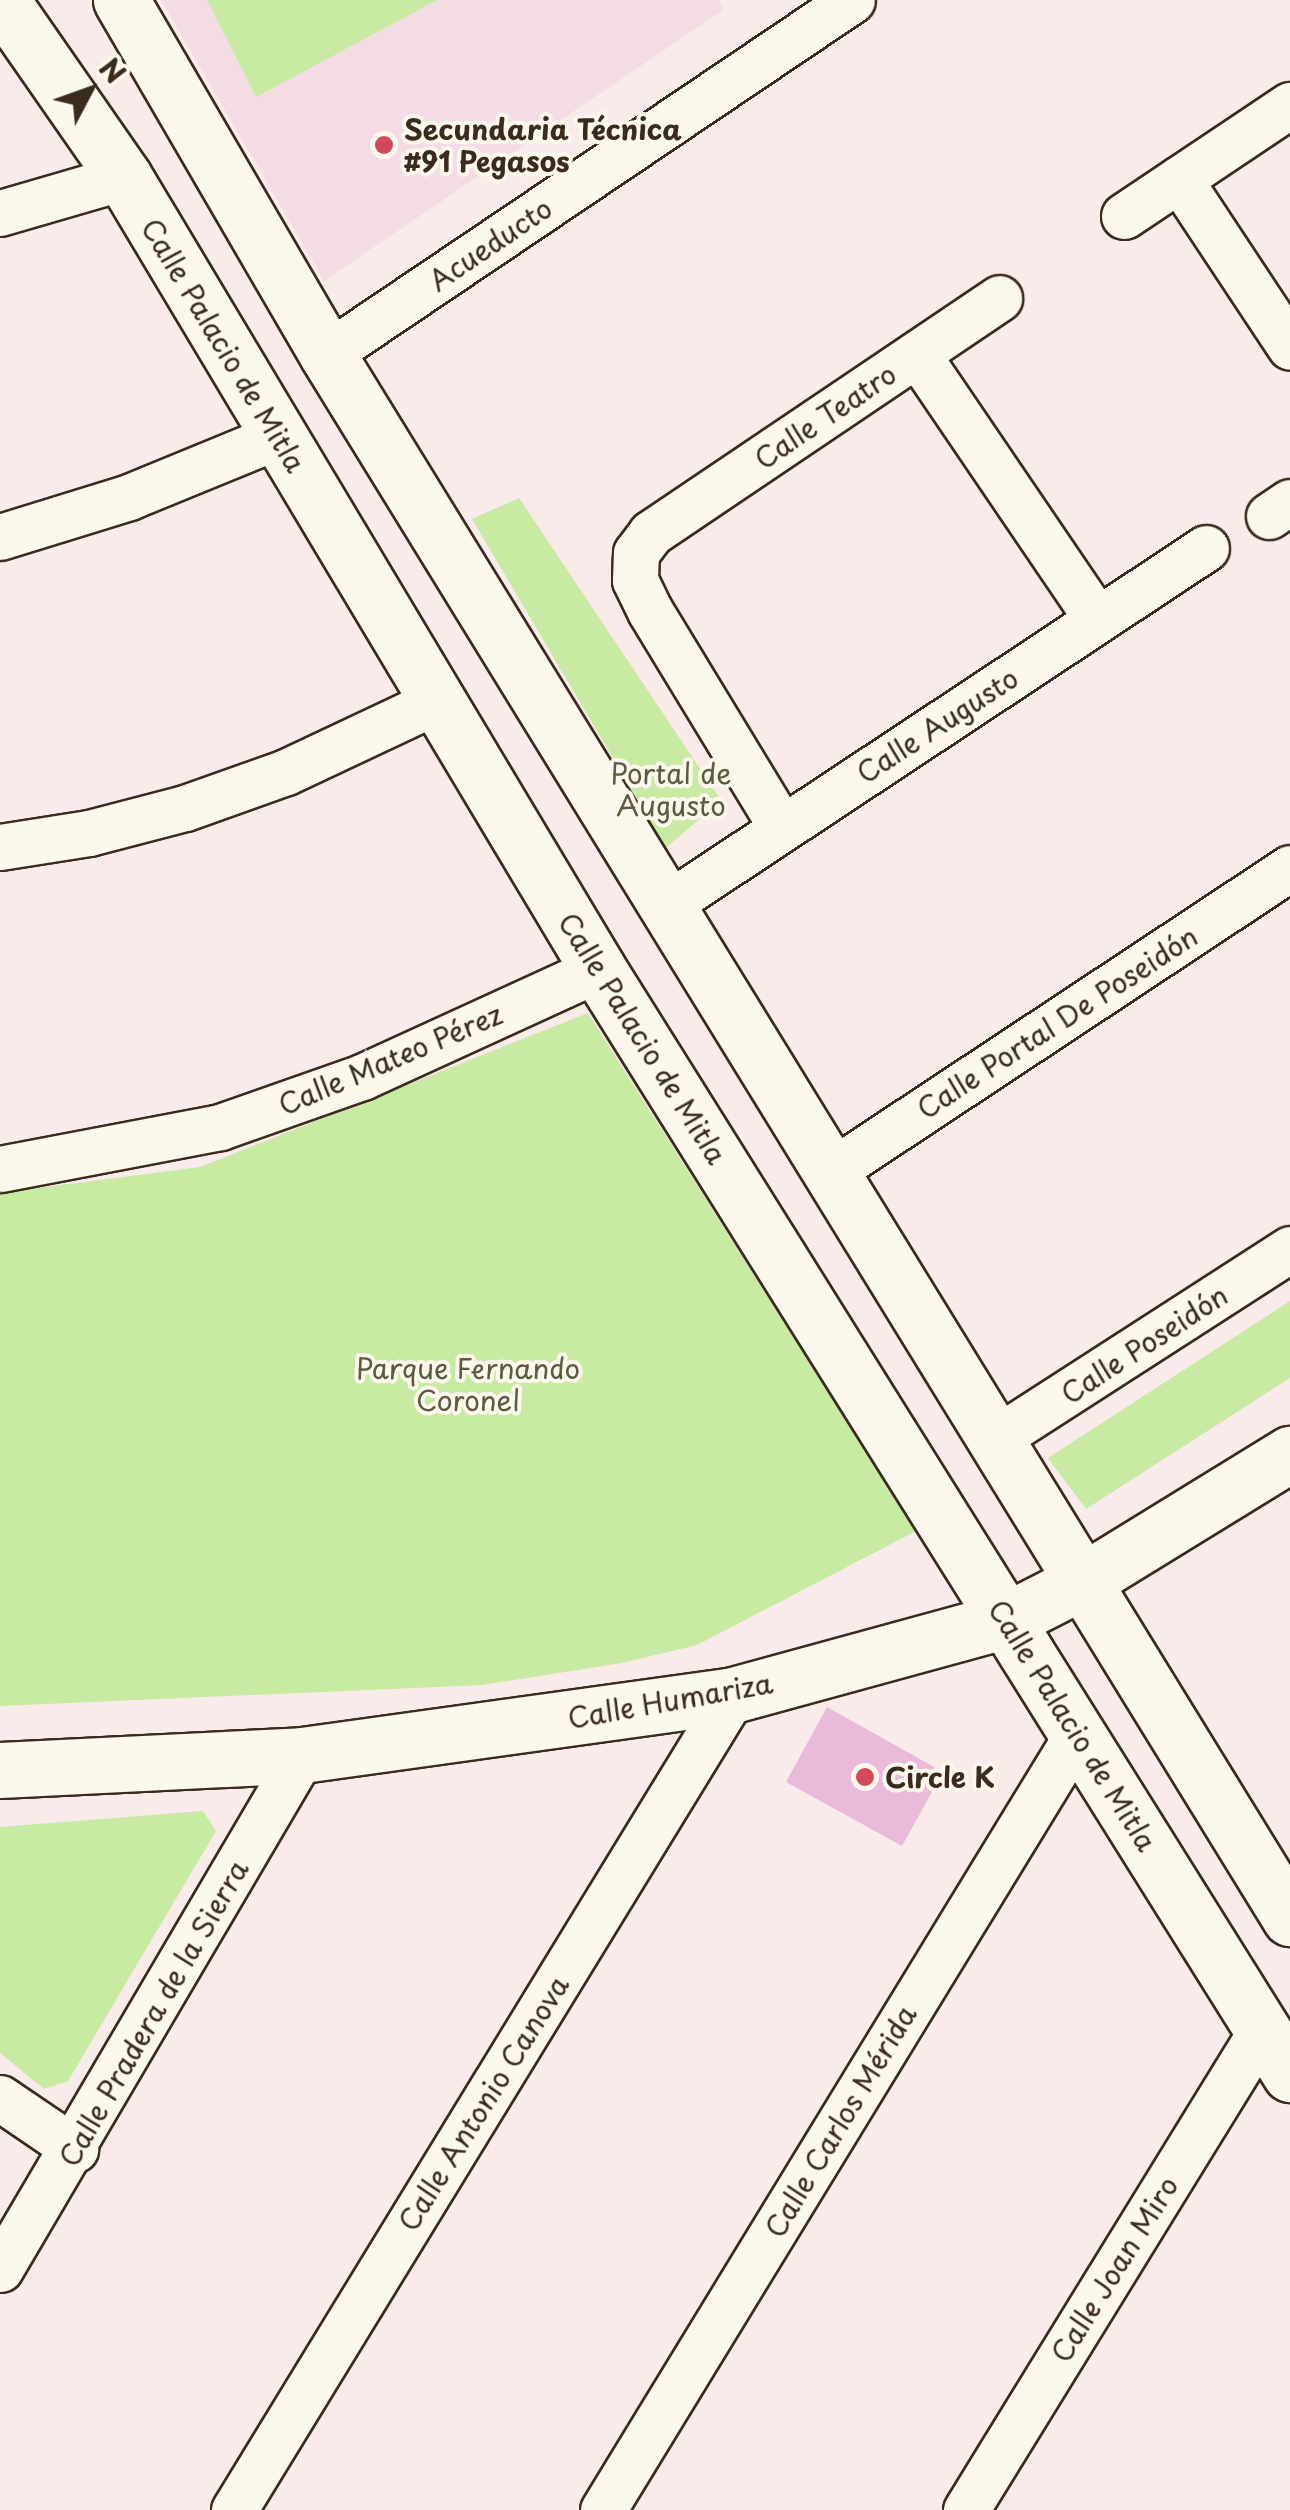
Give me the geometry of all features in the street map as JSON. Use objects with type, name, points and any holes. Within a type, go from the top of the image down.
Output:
[{"type":"main road","name":"Calle Palacio de Mitla","points":[[1,0],[124,177],[598,969],[1276,2051]]},
{"type":"main road","points":[[121,0],[327,354],[1086,1580],[1290,1918]]},
{"type":"main road","name":"Calle Humariza","points":[[0,1770],[302,1755],[734,1695],[1008,1620],[1086,1580],[1290,1454]]},
{"type":"street","name":"Acueducto","points":[[327,354],[852,0]]},
{"type":"street","points":[[1124,216],[1290,106]]},
{"type":"street","points":[[0,213],[124,177]]},
{"type":"street","points":[[1179,179],[1290,347]]},
{"type":"street","name":"Calle Teatro","points":[[782,828],[635,580],[636,553],[651,533],[999,298]]},
{"type":"street","points":[[917,354],[1097,620]]},
{"type":"street","points":[[0,537],[129,497],[278,436]]},
{"type":"street","name":"Calle Augusto","points":[[668,904],[1206,548]]},
{"type":"street","points":[[0,846],[89,833],[185,808],[286,772],[435,702]]},
{"type":"street","name":"Calle Portal De Poseidón","points":[[832,1171],[1288,875]]},
{"type":"street","name":"Calle Mateo Pérez","points":[[0,1169],[220,1127],[362,1078],[598,969]]},
{"type":"street","name":"Calle Poseidón","points":[[997,1438],[1290,1250]]},
{"type":"street","name":"Calle Antonio Canova","points":[[234,2510],[734,1695]]},
{"type":"street","name":"Calle Carlos Mérida","points":[[603,2510],[1078,1733]]},
{"type":"street","name":"Calle Pradera de la Sierra","points":[[0,2269],[75,2148],[302,1755]]},
{"type":"street","name":"Calle Joan Miro","points":[[966,2510],[1276,2051]]},
{"type":"street","points":[[0,2098],[75,2148]]},
{"type":"shaded area","name":"Secundaria Técnica #91 Pegasos","points":[[161,0],[720,0],[723,10],[324,281]]},
{"type":"green space","points":[[207,0],[437,0],[256,97]]},
{"type":"green space","name":"Portal de Augusto","points":[[519,498],[721,800],[666,848],[472,519]]},
{"type":"green space","name":"Parque Fernando Coronel","points":[[588,1013],[916,1531],[697,1645],[622,1663],[482,1685],[0,1706],[0,1193],[200,1167]]},
{"type":"green space","points":[[1290,1301],[1290,1378],[1086,1509],[1048,1458]]},
{"type":"green space","points":[[203,1811],[216,1831],[68,2081],[44,2089],[0,2053],[0,1827]]},
{"type":"building","name":"Circle K","points":[[827,1707],[943,1772],[902,1846],[786,1782]]},
{"type":"place","name":"Secundaria Técnica #91 Pegasos","points":[[384,145]]},
{"type":"place","name":"Circle K","points":[[865,1777]]}]
